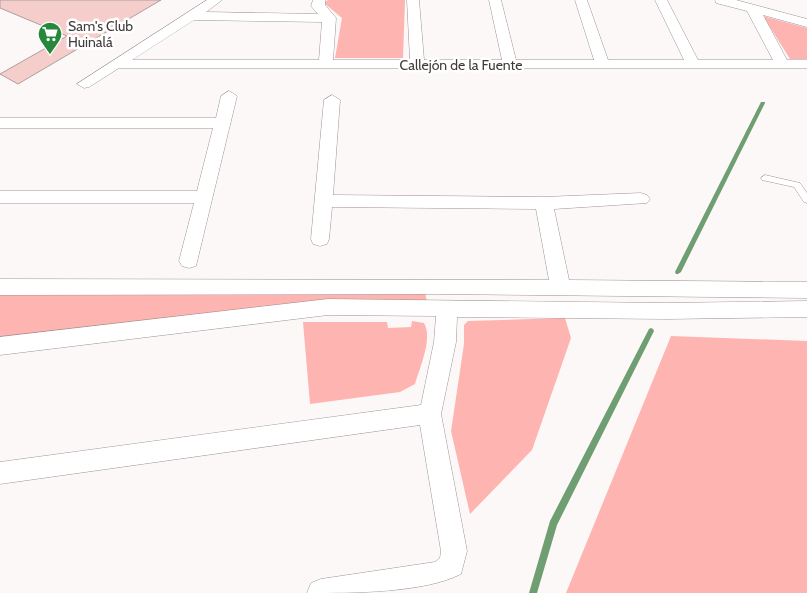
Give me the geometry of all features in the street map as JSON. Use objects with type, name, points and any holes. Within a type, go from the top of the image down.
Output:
[{"type":"street","points":[[84,84],[216,0]]},
{"type":"street","points":[[319,0],[318,6],[329,18],[326,64]]},
{"type":"street","points":[[414,0],[417,65]]},
{"type":"street","points":[[495,0],[510,65]]},
{"type":"street","points":[[581,0],[602,63]]},
{"type":"street","points":[[660,0],[692,64]]},
{"type":"street","points":[[722,0],[807,23]]},
{"type":"street","points":[[752,8],[782,63]]},
{"type":"street","points":[[190,16],[329,18]]},
{"type":"street","name":"Callejón de la Fuente","points":[[116,64],[807,64]]},
{"type":"street","points":[[189,261],[229,96]]},
{"type":"street","points":[[320,239],[332,100]]},
{"type":"street","points":[[0,123],[222,123]]},
{"type":"street","points":[[0,197],[204,198]]},
{"type":"street","points":[[324,201],[544,203],[641,199]]},
{"type":"street","points":[[544,203],[562,289]]},
{"type":"street","points":[[321,593],[440,574],[452,565],[454,551],[430,414],[445,342],[436,286]]},
{"type":"street","points":[[0,287],[436,286],[604,290],[807,290]]},
{"type":"street","points":[[604,290],[608,311]]},
{"type":"street","points":[[0,346],[306,308],[608,311],[807,309]]},
{"type":"street","points":[[0,473],[430,414]]},
{"type":"lane","points":[[765,178],[797,185],[807,200]]},
{"type":"shaded area","points":[[328,0],[405,0],[403,58],[335,58],[342,18],[324,3]]},
{"type":"shaded area","points":[[763,16],[807,28],[807,59],[790,59]]},
{"type":"shaded area","points":[[425,292],[427,302],[0,338],[0,293]]},
{"type":"shaded area","points":[[565,318],[571,338],[532,450],[470,514],[451,431],[464,344],[464,325],[468,321]]},
{"type":"shaded area","points":[[412,321],[424,323],[427,336],[425,353],[415,384],[400,392],[310,404],[303,322],[387,322],[388,328],[411,327]]},
{"type":"shaded area","points":[[671,336],[807,341],[807,593],[566,593]]},
{"type":"building","name":"Sam's Club Huinalá","points":[[0,0],[161,0],[18,84],[0,74],[67,36],[0,8]]},
{"type":"waterway","points":[[678,272],[763,103]]},
{"type":"waterway","points":[[533,593],[553,524],[651,331]]},
{"type":"place","name":"Sam's Club Huinalá","points":[[50,55]]}]
